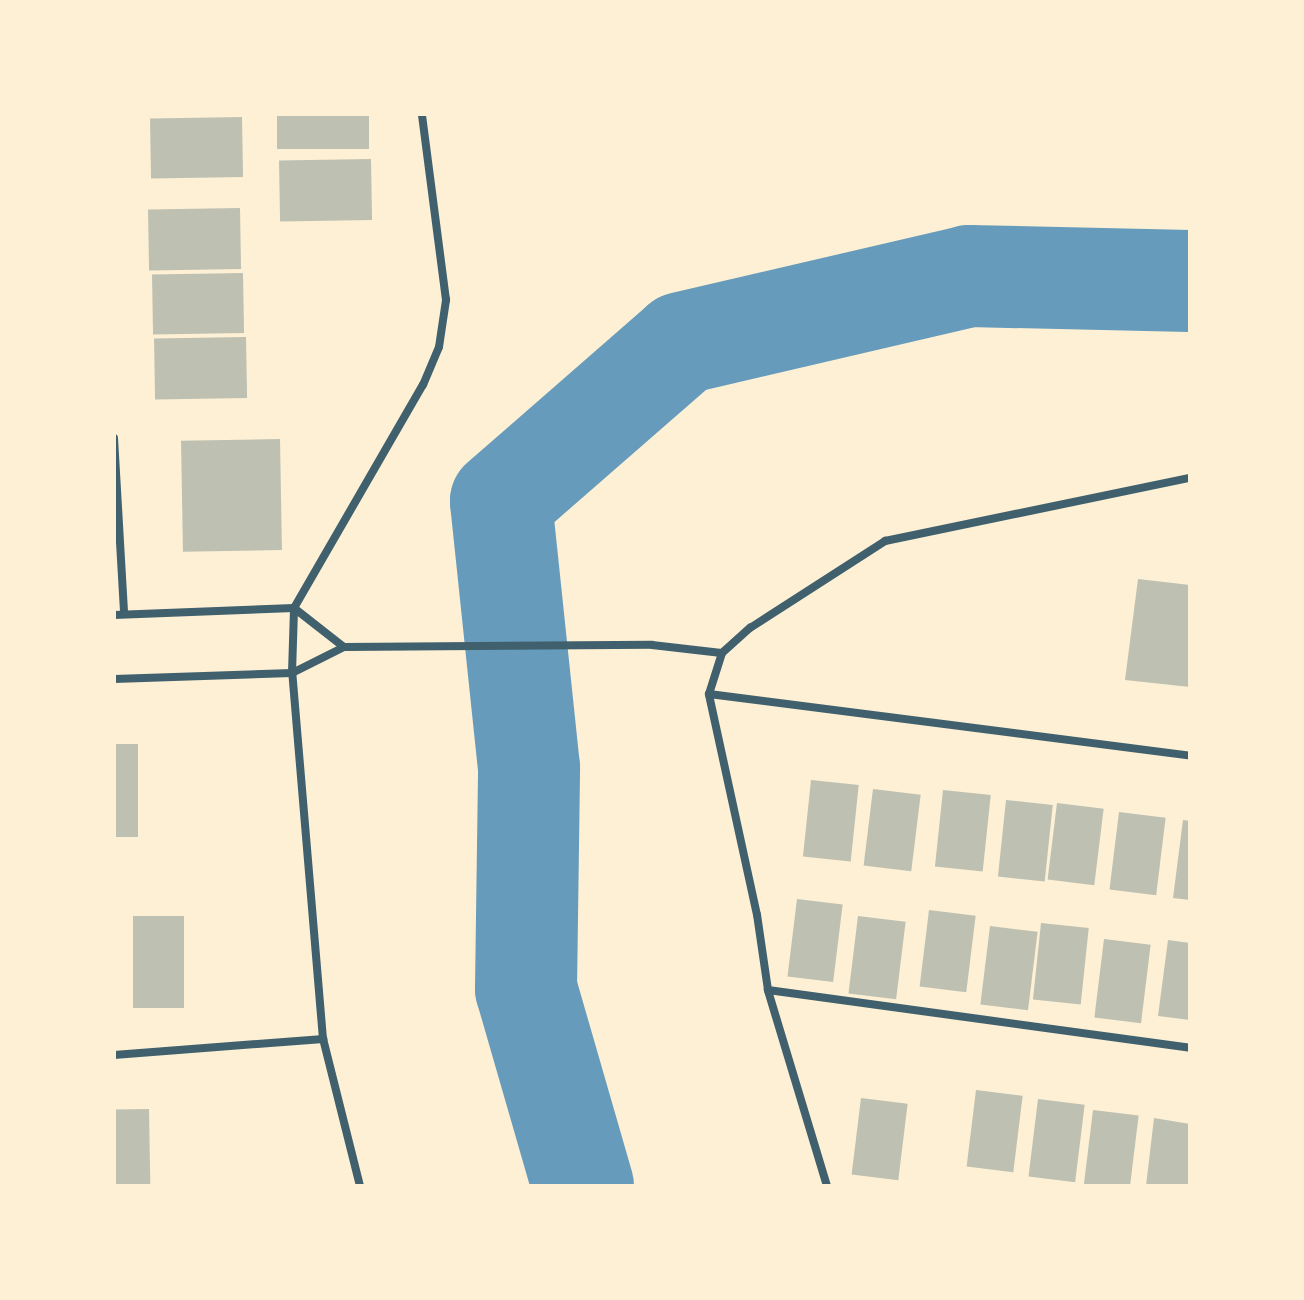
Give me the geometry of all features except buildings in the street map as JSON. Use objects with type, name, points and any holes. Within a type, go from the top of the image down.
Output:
[{"type":"street","points":[[360,1186],[323,1039],[292,673],[294,608],[423,385],[439,347],[446,300],[422,114]]},
{"type":"street","points":[[114,438],[119,614],[294,608],[344,647]]},
{"type":"street","points":[[827,1186],[768,990],[709,694],[722,653],[750,628],[885,541],[1190,478]]},
{"type":"street","points":[[114,679],[292,673],[344,647],[652,645],[722,653]]},
{"type":"street","points":[[709,694],[1190,756]]},
{"type":"street","points":[[768,990],[1190,1048]]},
{"type":"street","points":[[114,1055],[323,1039]]},
{"type":"waterway","points":[[583,1186],[526,989],[529,768],[501,501],[682,343],[969,276],[1190,281]]}]
